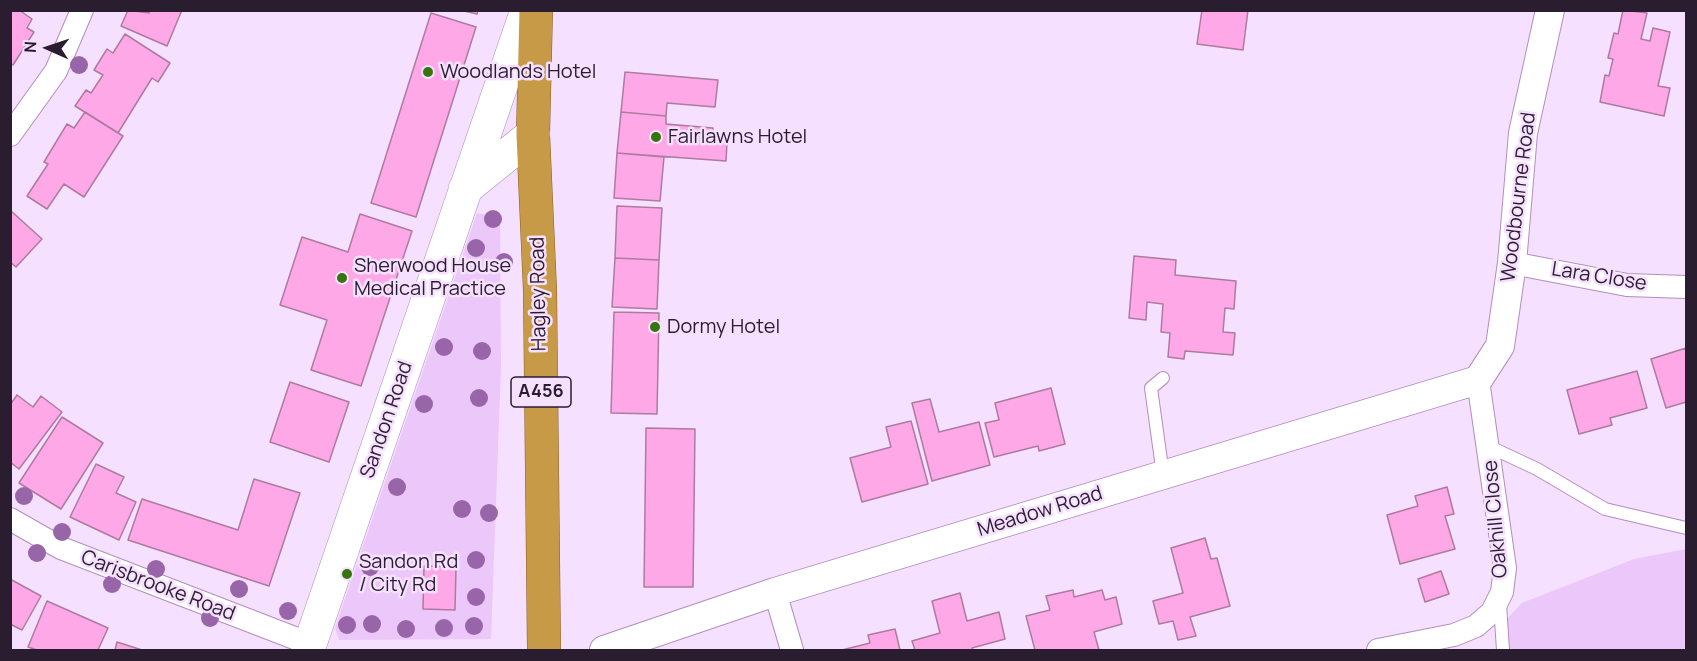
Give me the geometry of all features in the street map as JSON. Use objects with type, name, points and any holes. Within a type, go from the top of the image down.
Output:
[{"type":"highway","name":"Hagley Road","points":[[536,10],[533,134],[540,291],[544,651]]},
{"type":"main road","name":"Sandon Road","points":[[309,647],[527,10]]},
{"type":"main road","points":[[465,189],[533,134]]},
{"type":"street","points":[[10,135],[56,71],[82,10]]},
{"type":"street","name":"Woodbourne Road","points":[[1478,380],[1500,346],[1512,263],[1523,133],[1550,10]]},
{"type":"street","name":"Lara Close","points":[[1512,263],[1627,285],[1686,287]]},
{"type":"street","name":"Oakhill Close","points":[[1378,651],[1454,635],[1476,626],[1492,612],[1499,597],[1505,568],[1491,478],[1490,447],[1478,380]]},
{"type":"street","name":"Meadow Road","points":[[604,651],[775,592],[1478,380]]},
{"type":"street","name":"Carisbrooke Road","points":[[10,519],[61,548],[309,647]]},
{"type":"street","points":[[775,592],[792,651]]},
{"type":"lane","points":[[1163,378],[1151,388],[1163,475]]},
{"type":"lane","points":[[1490,447],[1537,469],[1605,509],[1686,528]]},
{"type":"lane","points":[[1499,597],[1503,651]]},
{"type":"shaded area","points":[[477,213],[500,217],[501,366],[491,639],[339,640],[335,628]]},
{"type":"shaded area","points":[[1686,549],[1686,650],[1506,650],[1503,623],[1522,603],[1634,559]]},
{"type":"building","points":[[10,10],[19,10],[32,19],[27,28],[34,32],[13,65],[10,63]]},
{"type":"building","points":[[128,10],[149,13],[150,10],[182,10],[167,46],[121,26]]},
{"type":"building","points":[[460,10],[478,10],[477,14]]},
{"type":"building","points":[[1202,10],[1248,10],[1243,50],[1197,44]]},
{"type":"building","points":[[1623,10],[1647,13],[1641,39],[1650,41],[1653,28],[1670,32],[1658,86],[1670,88],[1664,116],[1600,102],[1605,75],[1609,76],[1613,59],[1608,58],[1614,33],[1618,34]]},
{"type":"building","points":[[431,13],[476,27],[416,217],[371,203]]},
{"type":"building","points":[[125,34],[170,63],[158,82],[152,78],[118,133],[75,106],[86,90],[91,93],[103,75],[94,70],[107,49],[113,53]]},
{"type":"building","points":[[625,72],[718,80],[715,107],[667,103],[666,116],[621,112]]},
{"type":"building","points":[[85,112],[123,136],[84,197],[64,184],[47,209],[27,196],[48,164],[44,162],[67,124],[74,128]]},
{"type":"building","points":[[621,112],[666,116],[666,124],[713,128],[712,142],[727,143],[726,161],[617,153]]},
{"type":"building","points":[[617,153],[664,157],[660,201],[614,198]]},
{"type":"building","points":[[617,206],[662,208],[659,260],[615,258]]},
{"type":"building","points":[[10,210],[42,239],[16,267],[10,262]]},
{"type":"building","name":"Sherwood House Medical Practice","points":[[360,214],[412,231],[361,386],[311,370],[327,320],[280,305],[302,237],[348,252]]},
{"type":"building","points":[[1134,256],[1176,260],[1175,275],[1236,281],[1234,309],[1225,308],[1223,332],[1235,333],[1233,355],[1185,351],[1184,359],[1168,357],[1170,333],[1161,332],[1163,304],[1147,302],[1146,320],[1129,318]]},
{"type":"building","points":[[615,258],[659,260],[657,309],[612,307]]},
{"type":"building","points":[[614,312],[659,313],[657,414],[611,413]]},
{"type":"building","points":[[1686,348],[1686,402],[1666,408],[1651,359]]},
{"type":"building","points":[[1637,371],[1647,408],[1610,418],[1612,425],[1579,434],[1567,390]]},
{"type":"building","points":[[290,382],[349,402],[329,462],[270,442]]},
{"type":"building","points":[[1051,388],[1065,444],[1039,451],[1038,446],[994,457],[985,423],[999,420],[995,403]]},
{"type":"building","points":[[17,395],[33,407],[41,396],[62,412],[19,469],[10,462],[10,405]]},
{"type":"building","points":[[930,399],[939,432],[979,422],[990,465],[932,481],[912,403]]},
{"type":"building","points":[[62,417],[103,443],[61,509],[19,483]]},
{"type":"building","points":[[911,421],[928,484],[862,502],[850,458],[891,447],[886,427]]},
{"type":"building","points":[[646,428],[695,429],[693,587],[644,587]]},
{"type":"building","points":[[96,464],[124,477],[116,493],[136,502],[119,540],[70,517]]},
{"type":"building","points":[[254,479],[300,493],[269,586],[128,540],[142,499],[238,530]]},
{"type":"building","points":[[1447,487],[1454,514],[1445,516],[1455,549],[1400,564],[1387,515],[1418,506],[1415,496]]},
{"type":"building","points":[[1205,538],[1211,559],[1217,558],[1230,606],[1190,617],[1196,636],[1178,640],[1173,621],[1159,624],[1153,601],[1183,593],[1171,548]]},
{"type":"building","points":[[424,566],[456,567],[455,610],[423,609]]},
{"type":"building","points":[[1441,571],[1449,594],[1425,602],[1418,579]]},
{"type":"building","points":[[10,579],[41,596],[22,630],[10,624]]},
{"type":"building","points":[[1073,590],[1074,597],[1102,590],[1105,600],[1116,597],[1122,624],[1094,632],[1099,650],[1035,650],[1026,616],[1050,610],[1046,596]]},
{"type":"building","points":[[960,593],[967,621],[999,612],[1005,639],[972,648],[972,650],[915,650],[912,641],[940,633],[932,601]]},
{"type":"building","points":[[47,601],[108,628],[98,650],[37,650],[28,647]]},
{"type":"building","points":[[895,629],[900,650],[842,650],[870,643],[868,635]]},
{"type":"building","points":[[117,642],[142,650],[115,650]]},
{"type":"place","name":"Woodlands Hotel","points":[[428,72]]},
{"type":"place","name":"Fairlawns Hotel","points":[[656,137]]},
{"type":"place","name":"Sherwood House Medical Practice","points":[[342,278]]},
{"type":"place","name":"Dormy Hotel","points":[[655,327]]},
{"type":"place","name":"Sandon Rd / City Rd","points":[[347,574]]}]
